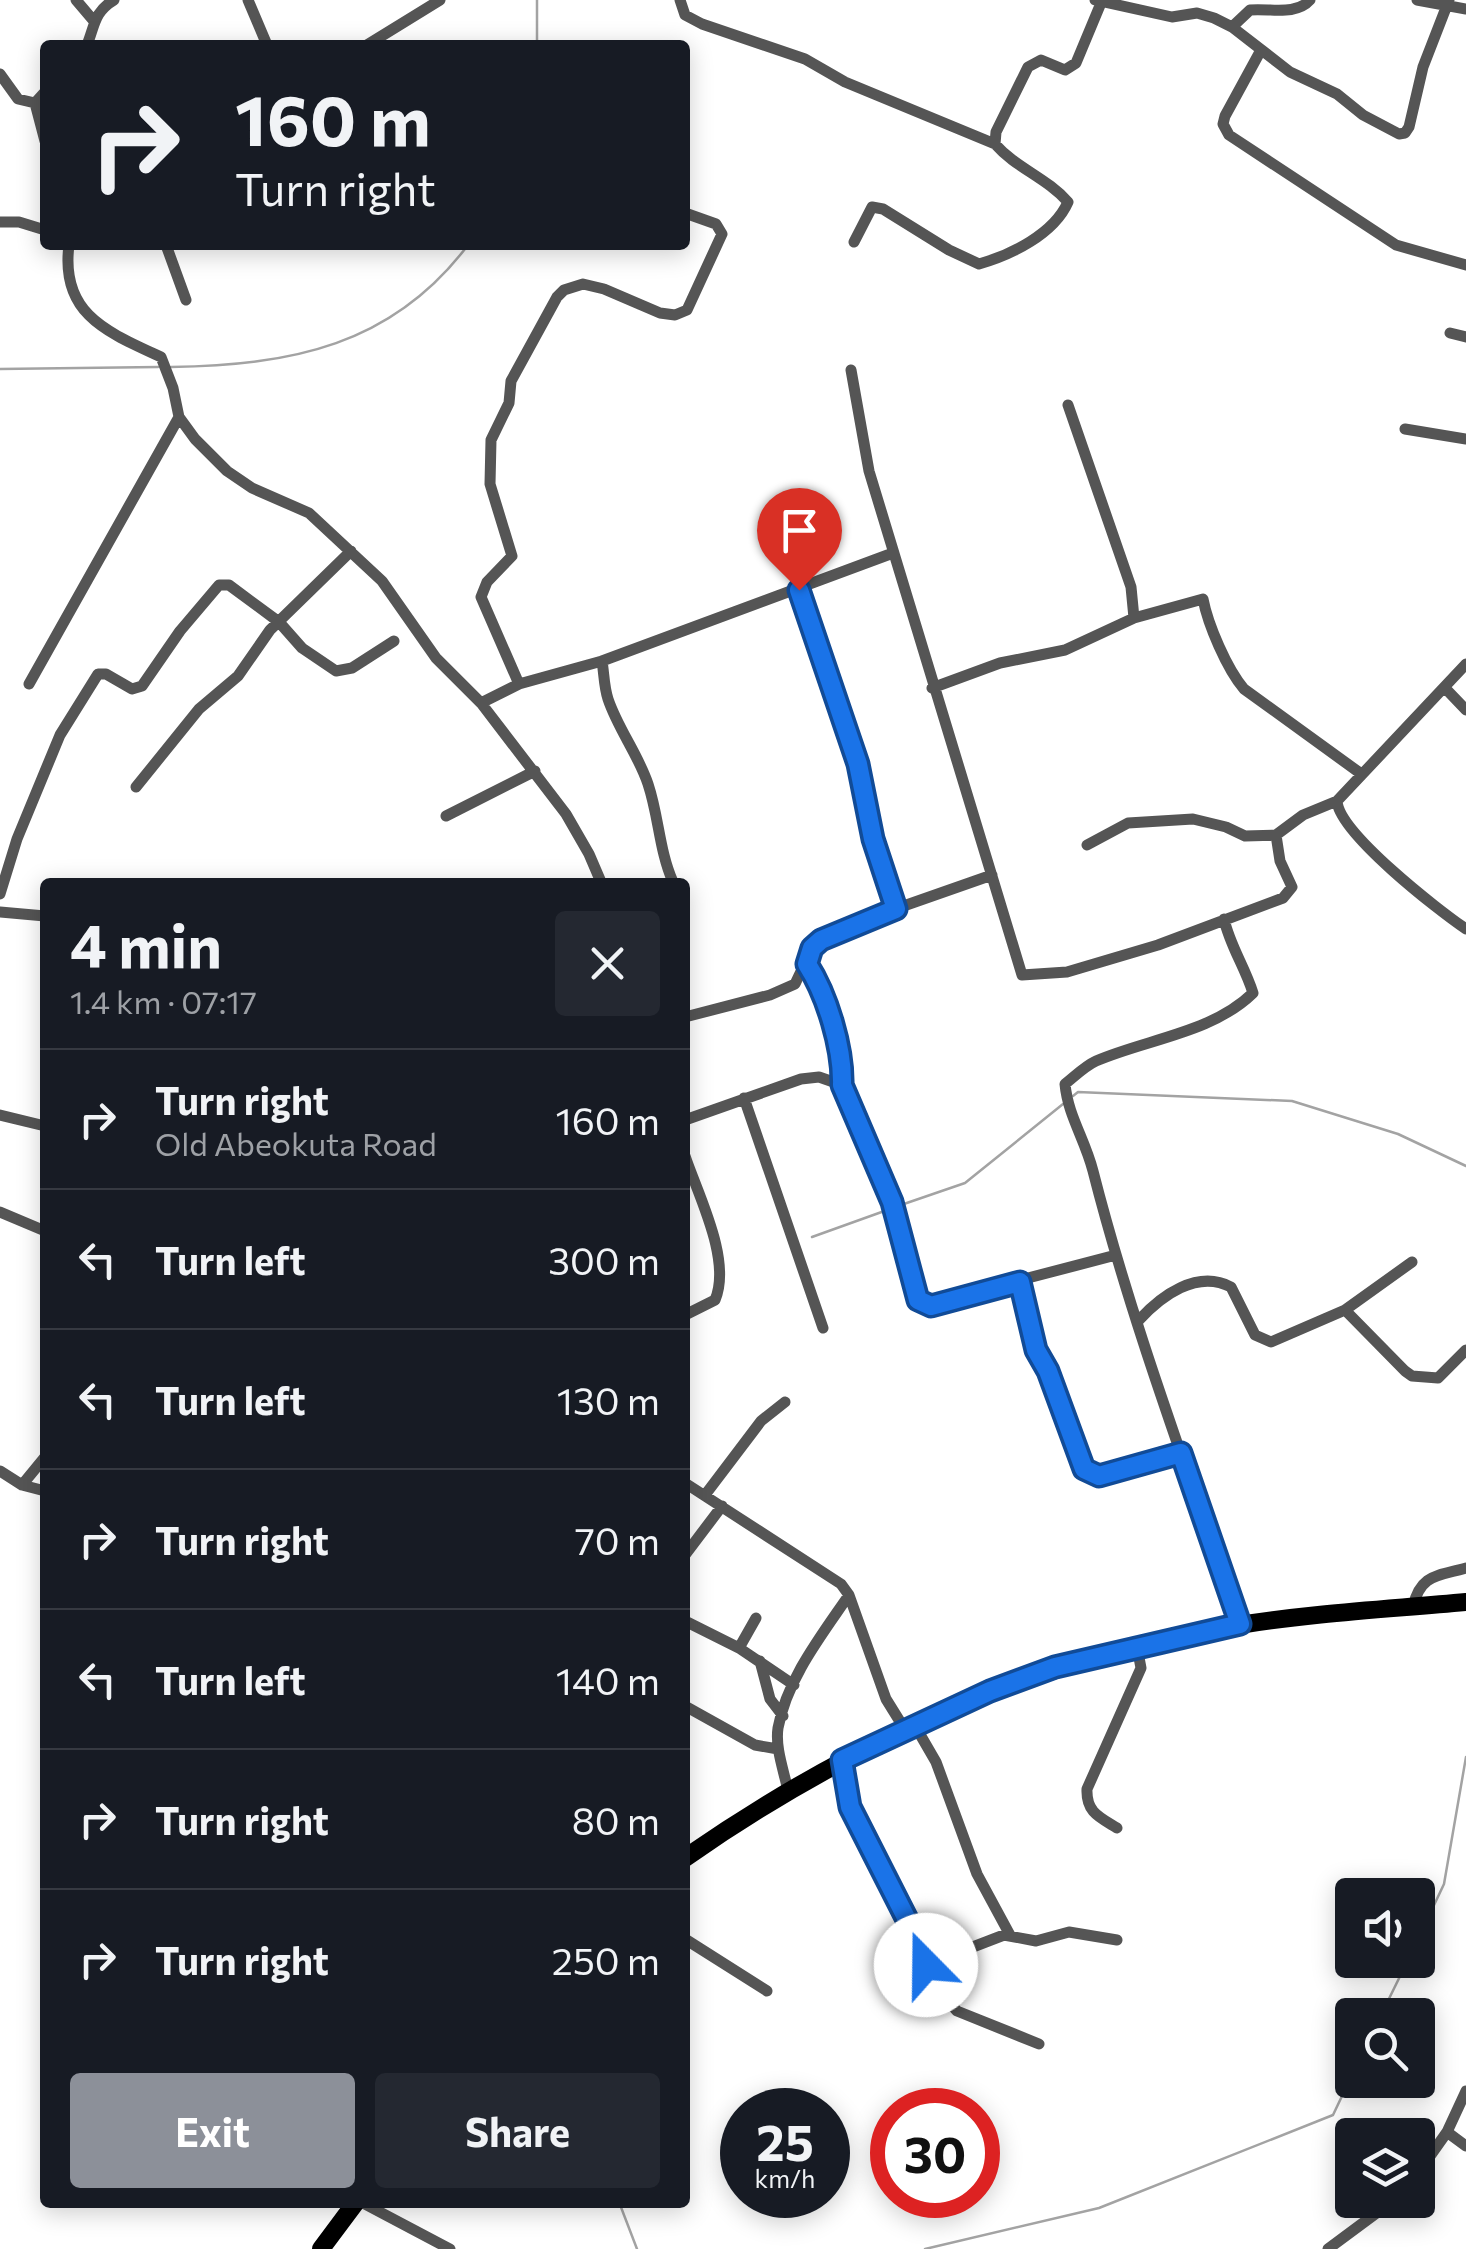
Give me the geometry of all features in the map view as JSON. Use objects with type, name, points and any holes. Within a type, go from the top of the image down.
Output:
[{"type":"highway","points":[[690,1855],[842,1760],[909,1726],[1055,1667],[1240,1624],[1466,1602]]},
{"type":"highway","points":[[325,2248],[355,2208]]},
{"type":"street","points":[[76,0],[93,20]]},
{"type":"street","points":[[88,40],[93,20],[101,8],[114,0]]},
{"type":"street","points":[[248,0],[265,40]]},
{"type":"street","points":[[375,40],[440,0]]},
{"type":"street","points":[[680,0],[685,15],[702,24],[805,59],[878,97],[995,144],[1007,158],[1054,186],[1068,202],[1062,214],[1019,248],[979,264],[883,209],[872,207],[854,242]]},
{"type":"street","points":[[1232,28],[1250,5],[1294,10],[1310,0]]},
{"type":"street","points":[[1417,0],[1466,9]]},
{"type":"street","points":[[995,144],[996,132],[1028,67],[1042,60],[1065,70],[1076,63],[1098,1],[1172,17],[1204,14],[1232,28],[1306,82],[1346,100],[1391,132],[1404,134],[1423,67],[1448,3]]},
{"type":"street","points":[[1260,50],[1225,116],[1223,124],[1229,134],[1396,246],[1466,266]]},
{"type":"street","points":[[0,74],[18,99],[35,103]]},
{"type":"street","points":[[35,103],[40,98]]},
{"type":"street","points":[[35,103],[40,122]]},
{"type":"street","points":[[519,684],[482,596],[487,582],[512,556],[490,484],[492,433],[506,411],[512,380],[530,344],[564,290],[582,284],[660,313],[675,315],[687,310],[722,234],[716,224],[690,215]]},
{"type":"street","points":[[0,222],[19,222],[40,228]]},
{"type":"street","points":[[69,250],[66,273],[81,308],[105,327],[162,358],[179,417],[226,471],[252,488],[309,513],[382,581],[436,658],[481,703],[566,814],[599,878]]},
{"type":"street","points":[[168,250],[186,300]]},
{"type":"street","points":[[1450,333],[1466,337]]},
{"type":"street","points":[[852,370],[869,472],[1022,975],[1067,972],[1158,945],[1283,898],[1292,891],[1280,861],[1276,834]]},
{"type":"street","points":[[1068,405],[1131,587],[1134,618]]},
{"type":"street","points":[[28,684],[179,417]]},
{"type":"street","points":[[1404,429],[1466,438]]},
{"type":"street","points":[[136,787],[200,708],[238,676],[280,622],[351,550]]},
{"type":"street","points":[[481,703],[519,684],[602,661],[893,552]]},
{"type":"street","points":[[0,894],[17,839],[60,735],[98,674],[106,674],[132,689],[142,686],[180,631],[223,583],[280,622],[302,648],[336,671],[352,668],[394,640]]},
{"type":"street","points":[[799,590],[858,764],[873,839],[896,909]]},
{"type":"street","points":[[932,688],[1000,663],[1065,650],[1134,618],[1204,599],[1207,618],[1220,641],[1230,673],[1244,689],[1360,773]]},
{"type":"street","points":[[602,661],[608,698],[636,751],[648,784],[660,848],[671,878]]},
{"type":"street","points":[[1087,845],[1128,823],[1193,819],[1226,826],[1245,836],[1276,834],[1303,815],[1337,801],[1466,664]]},
{"type":"street","points":[[1446,688],[1466,710]]},
{"type":"street","points":[[446,816],[535,772]]},
{"type":"street","points":[[1337,801],[1344,821],[1423,900],[1466,929]]},
{"type":"street","points":[[690,1015],[770,995],[795,984],[812,948],[821,940],[992,875]]},
{"type":"street","points":[[0,912],[40,916]]},
{"type":"street","points":[[1224,919],[1229,944],[1253,993],[1241,1005],[1203,1023],[1092,1062],[1065,1084],[1068,1108],[1085,1138],[1116,1255],[1240,1624]]},
{"type":"street","points":[[807,964],[828,1007],[842,1085],[892,1202],[918,1300],[931,1306],[1116,1255]]},
{"type":"street","points":[[690,1118],[801,1078],[819,1077],[842,1085]]},
{"type":"street","points":[[744,1098],[823,1328]]},
{"type":"street","points":[[0,1115],[40,1125]]},
{"type":"street","points":[[690,1171],[717,1249],[721,1273],[715,1300],[690,1313]]},
{"type":"street","points":[[0,1212],[40,1229]]},
{"type":"street","points":[[1139,1320],[1157,1300],[1177,1288],[1218,1282],[1231,1288],[1252,1330],[1264,1342],[1290,1336],[1345,1310],[1412,1262]]},
{"type":"street","points":[[1020,1282],[1036,1350],[1048,1371],[1084,1469],[1099,1476],[1181,1453]]},
{"type":"street","points":[[1345,1310],[1412,1376],[1438,1378],[1466,1350]]},
{"type":"street","points":[[705,1495],[761,1422],[785,1402]]},
{"type":"street","points":[[22,1486],[40,1463]]},
{"type":"street","points":[[0,1471],[22,1486],[40,1490]]},
{"type":"street","points":[[690,1486],[828,1574],[849,1596],[886,1700],[930,1749],[977,1874],[1010,1935]]},
{"type":"street","points":[[690,1548],[722,1506]]},
{"type":"street","points":[[1413,1607],[1416,1591],[1423,1582],[1466,1568]]},
{"type":"street","points":[[788,1791],[778,1749],[778,1729],[802,1666],[849,1596]]},
{"type":"street","points":[[739,1648],[756,1618]]},
{"type":"street","points":[[690,1624],[739,1648],[794,1685]]},
{"type":"street","points":[[1117,1828],[1092,1814],[1087,1789],[1141,1668],[1137,1647]]},
{"type":"street","points":[[760,1662],[770,1699],[783,1716]]},
{"type":"street","points":[[765,1686],[780,1676]]},
{"type":"street","points":[[690,1709],[755,1745],[778,1749]]},
{"type":"street","points":[[842,1760],[850,1807],[913,1931],[933,1984],[952,2008],[1039,2044]]},
{"type":"street","points":[[926,1965],[1010,1935],[1036,1941],[1069,1932],[1117,1940]]},
{"type":"street","points":[[690,1942],[768,1991]]},
{"type":"street","points":[[1435,2149],[1448,2132],[1466,2091]]},
{"type":"street","points":[[1448,2132],[1466,2146]]},
{"type":"street","points":[[371,2208],[450,2249]]},
{"type":"street","points":[[1328,2249],[1370,2218]]},
{"type":"waterway","points":[[537,0],[537,40]]},
{"type":"waterway","points":[[171,367],[257,361],[336,343],[406,306],[464,250]]},
{"type":"waterway","points":[[0,369],[158,367]]},
{"type":"waterway","points":[[1073,1096],[1078,1092],[1292,1101],[1398,1134],[1466,1166]]},
{"type":"waterway","points":[[898,1206],[965,1183],[1063,1104]]},
{"type":"waterway","points":[[812,1237],[890,1209]]},
{"type":"waterway","points":[[1435,1903],[1444,1884],[1466,1757]]},
{"type":"waterway","points":[[1389,1998],[1399,1978]]},
{"type":"waterway","points":[[925,2249],[1099,2208],[1333,2115],[1341,2098]]},
{"type":"waterway","points":[[621,2208],[637,2249]]},
{"type":"route","points":[[799,590],[858,764],[873,839],[896,909],[821,940],[812,948],[807,964],[828,1007],[842,1085],[892,1202],[918,1300],[931,1306],[1020,1282],[1036,1350],[1048,1371],[1084,1469],[1099,1476],[1181,1453],[1240,1624],[1055,1667],[904,1728],[842,1760],[850,1807],[922,1949],[926,1965]]}]
